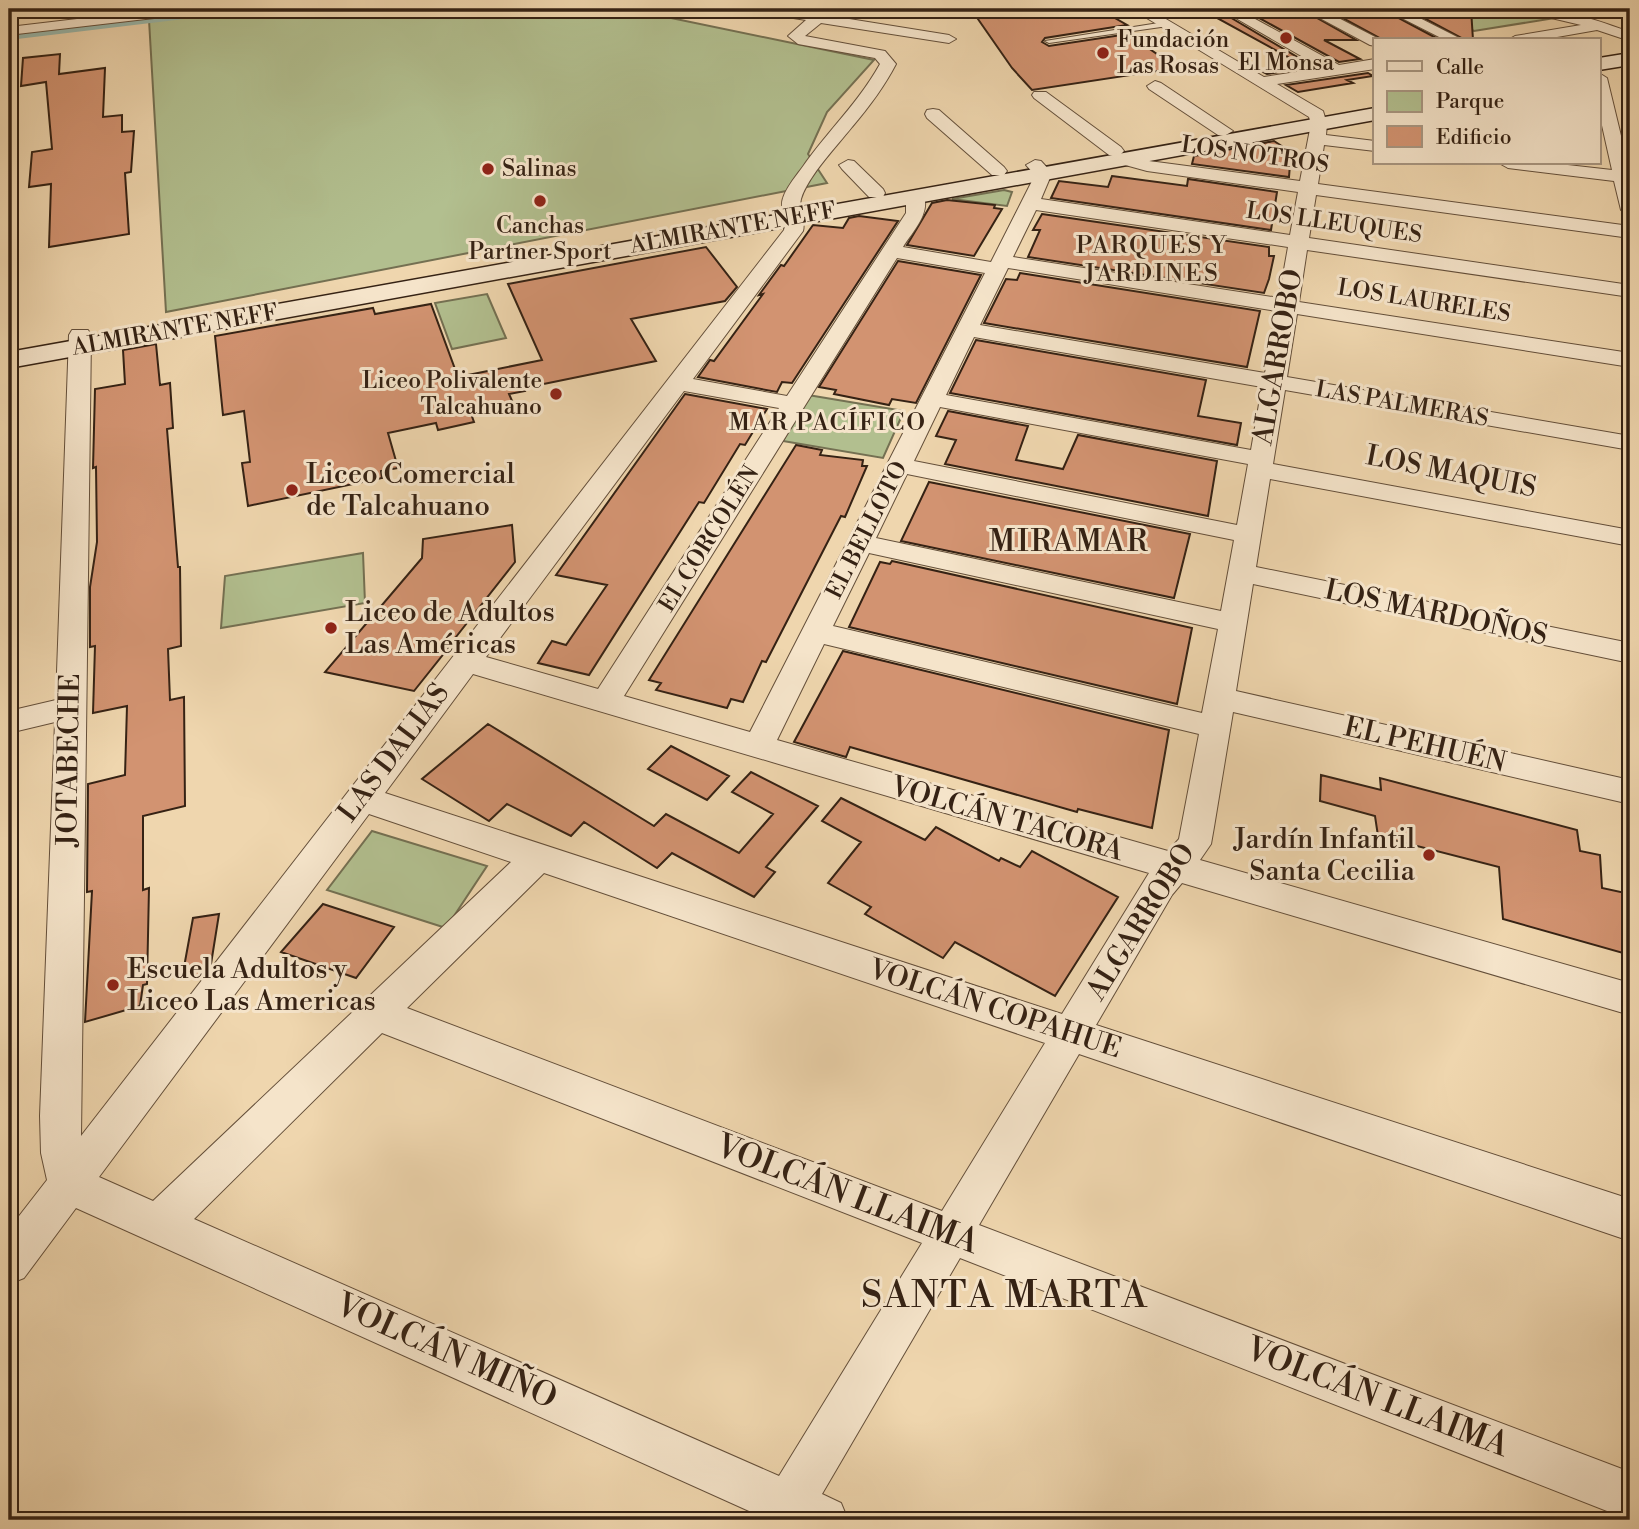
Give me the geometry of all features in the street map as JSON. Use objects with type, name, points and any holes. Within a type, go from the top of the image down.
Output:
[{"type":"street","points":[[9,64],[10,34],[197,9]]},
{"type":"street","points":[[762,9],[817,15],[949,39]]},
{"type":"street","points":[[1227,9],[1337,70]]},
{"type":"street","points":[[1310,9],[1373,41]]},
{"type":"street","points":[[1391,9],[1452,38]]},
{"type":"street","points":[[1531,9],[1566,15],[1630,37]]},
{"type":"street","name":"LAS DALIAS","points":[[9,1263],[793,230],[792,199],[811,167],[876,84],[888,64],[880,54],[803,41],[795,36],[817,15]]},
{"type":"street","points":[[1157,15],[1262,82],[1317,126],[1373,145]]},
{"type":"street","points":[[1527,38],[1601,26]]},
{"type":"street","points":[[1600,64],[1630,59]]},
{"type":"street","points":[[1262,82],[1373,64]]},
{"type":"street","points":[[1600,76],[1630,67]]},
{"type":"street","points":[[1600,85],[1605,129],[1623,177],[1630,210]]},
{"type":"street","points":[[1155,86],[1224,131]]},
{"type":"street","points":[[1040,95],[1119,155]]},
{"type":"street","name":"ALMIRANTE NEFF","points":[[1119,155],[1224,131],[1317,126],[1373,105]]},
{"type":"street","points":[[933,114],[998,172]]},
{"type":"street","name":"ALMIRANTE NEFF","points":[[9,348],[80,341],[794,212],[915,196],[1039,169],[1317,126],[1373,114]]},
{"type":"street","name":"ALGARROBO","points":[[798,1515],[951,1235],[1160,885],[1194,844],[1317,126]]},
{"type":"street","name":"LOS NOTROS","points":[[1119,155],[1147,166],[1630,232]]},
{"type":"street","points":[[1516,164],[1623,177]]},
{"type":"street","points":[[848,165],[876,193]]},
{"type":"street","name":"ALMIRANTE NEFF","points":[[794,212],[876,193],[998,172],[1039,169]]},
{"type":"street","name":"EL BELLOTO","points":[[759,746],[1030,203],[1039,169]]},
{"type":"street","name":"EL CORCOLÉN","points":[[605,702],[915,213],[915,196]]},
{"type":"street","name":"LOS LLEUQUES","points":[[1030,203],[1630,292]]},
{"type":"street","name":"LOS LAURELES","points":[[891,251],[1287,306],[1630,360]]},
{"type":"street","name":"LAS PALMERAS","points":[[967,329],[1630,443]]},
{"type":"street","name":"ALMIRANTE NEFF","points":[[9,360],[80,341]]},
{"type":"street","name":"JOTABECHE","points":[[68,1184],[61,1153],[60,1116],[80,341]]},
{"type":"street","points":[[677,383],[794,404]]},
{"type":"street","name":"LOS MAQUIS","points":[[932,399],[1630,538]]},
{"type":"street","points":[[899,466],[1248,535]]},
{"type":"street","points":[[860,543],[1233,623]]},
{"type":"street","name":"LOS MARDOÑOS","points":[[1241,573],[1630,653]]},
{"type":"street","name":"EL PEHUÉN","points":[[816,632],[1217,713],[1630,792]]},
{"type":"street","name":"VOLCÁN TACORA","points":[[464,661],[1630,999]]},
{"type":"street","points":[[9,722],[70,707]]},
{"type":"street","name":"VOLCÁN COPAHUE","points":[[360,798],[1630,1220]]},
{"type":"street","points":[[159,1224],[538,857]]},
{"type":"street","name":"VOLCÁN LLAIMA","points":[[378,1014],[1630,1496]]},
{"type":"street","name":"VOLCÁN MIÑO","points":[[68,1184],[798,1515]]},
{"type":"lane","points":[[1049,41],[1157,15]]},
{"type":"green space","name":"Salinas","points":[[239,9],[611,9],[647,13],[874,60],[827,112],[808,154],[827,183],[166,312],[149,20]]},
{"type":"green space","points":[[1401,9],[1511,9],[1561,17],[1474,31],[1430,10],[1409,12]]},
{"type":"green space","points":[[1004,190],[1012,192],[1007,206],[952,199]]},
{"type":"green space","points":[[487,294],[506,338],[452,349],[435,303]]},
{"type":"green space","points":[[808,395],[904,411],[883,458],[783,441]]},
{"type":"green space","points":[[363,553],[365,603],[221,628],[225,576]]},
{"type":"green space","points":[[372,831],[487,866],[446,928],[327,890]]},
{"type":"building","points":[[971,9],[1099,9],[1127,25],[1045,38],[1042,42],[1049,46],[1128,34],[1177,68],[1032,90],[1012,68]]},
{"type":"building","points":[[1301,9],[1356,40],[1324,40],[1360,59],[1339,62],[1250,13]]},
{"type":"building","points":[[1326,9],[1382,9],[1436,38],[1379,38]]},
{"type":"building","points":[[1407,9],[1471,9],[1473,38],[1461,38]]},
{"type":"building","points":[[1228,16],[1314,67],[1267,74],[1259,70],[1299,63],[1217,18]]},
{"type":"building","points":[[60,54],[59,74],[105,68],[103,117],[122,115],[122,132],[134,131],[131,172],[125,173],[129,234],[49,247],[51,184],[29,187],[32,152],[52,149],[46,82],[21,86],[23,58]]},
{"type":"building","points":[[1368,73],[1373,76],[1347,80],[1353,83],[1298,92],[1286,85]]},
{"type":"building","points":[[1274,141],[1291,152],[1289,177],[1192,164],[1194,156]]},
{"type":"building","points":[[1112,176],[1187,186],[1188,179],[1277,192],[1271,230],[1051,198],[1059,181],[1108,187]]},
{"type":"building","points":[[947,200],[995,205],[994,208],[1002,209],[974,256],[907,245],[932,203]]},
{"type":"building","points":[[1042,214],[1269,247],[1269,256],[1274,256],[1269,279],[1264,293],[1028,257],[1040,230],[1033,230]]},
{"type":"building","points":[[859,216],[898,221],[792,383],[782,382],[777,392],[698,377],[710,360],[714,361],[763,294],[759,295],[813,225],[843,228],[849,218]]},
{"type":"building","points":[[706,247],[737,287],[725,301],[631,319],[656,361],[524,388],[525,391],[509,394],[513,403],[470,411],[474,422],[438,430],[436,423],[388,433],[398,468],[381,471],[382,478],[248,506],[242,463],[250,462],[244,411],[223,415],[215,336],[373,308],[375,314],[431,304],[458,377],[542,360],[508,284]]},
{"type":"building","points":[[898,261],[981,275],[916,403],[892,399],[889,405],[834,394],[836,390],[819,387]]},
{"type":"building","points":[[1020,273],[1260,311],[1247,367],[984,323],[1006,279],[1017,280]]},
{"type":"building","points":[[976,340],[1206,380],[1198,416],[1241,423],[1237,445],[950,393]]},
{"type":"building","points":[[156,344],[160,385],[170,383],[173,428],[167,429],[180,567],[181,646],[168,649],[170,700],[184,697],[185,806],[143,816],[143,890],[149,888],[147,984],[143,985],[140,1006],[85,1022],[92,891],[87,892],[88,784],[125,775],[127,706],[93,713],[95,646],[90,647],[90,587],[97,542],[96,467],[93,468],[95,389],[125,384],[123,350]]},
{"type":"building","points":[[685,394],[767,409],[745,445],[740,444],[704,503],[699,502],[589,675],[538,663],[552,641],[566,645],[607,585],[556,575]]},
{"type":"building","points":[[948,411],[1028,426],[1016,460],[1063,469],[1078,435],[1217,461],[1208,516],[945,464],[956,440],[936,436]]},
{"type":"building","points":[[796,445],[822,450],[820,455],[863,460],[862,466],[867,466],[845,517],[841,516],[766,662],[762,661],[743,702],[731,699],[727,708],[656,690],[661,683],[649,680]]},
{"type":"building","points":[[929,482],[1190,534],[1174,598],[901,541]]},
{"type":"building","points":[[512,525],[515,562],[452,642],[447,641],[445,645],[449,647],[414,691],[325,672],[422,558],[423,539]]},
{"type":"building","points":[[892,561],[1192,628],[1177,704],[849,627],[880,562],[890,564]]},
{"type":"building","points":[[843,651],[1169,730],[1152,828],[1078,809],[1077,812],[850,747],[846,757],[794,742]]},
{"type":"building","points":[[488,724],[654,826],[666,814],[739,853],[773,814],[732,792],[751,772],[818,806],[766,867],[775,872],[754,897],[672,853],[657,868],[584,822],[571,836],[507,804],[489,821],[422,779]]},
{"type":"building","points":[[671,746],[729,776],[707,800],[648,769]]},
{"type":"building","points":[[1321,775],[1381,790],[1380,778],[1577,830],[1580,851],[1600,855],[1602,888],[1630,894],[1630,955],[1503,919],[1499,867],[1378,836],[1375,816],[1320,801]]},
{"type":"building","points":[[841,798],[925,840],[936,827],[999,861],[1001,858],[1020,867],[1032,851],[1118,897],[1055,996],[955,942],[943,958],[865,914],[871,907],[828,883],[861,842],[822,821]]},
{"type":"building","points":[[323,904],[394,927],[356,978],[281,952]]},
{"type":"building","points":[[219,914],[211,964],[203,975],[182,978],[193,918]]},
{"type":"waterway","points":[[9,36],[234,9]]},
{"type":"place","name":"El Monsa","points":[[1286,38]]},
{"type":"place","name":"Fundación Las Rosas","points":[[1103,53]]},
{"type":"place","name":"Salinas","points":[[488,169]]},
{"type":"place","name":"Canchas Partner Sport","points":[[540,201]]},
{"type":"place","name":"Liceo Polivalente Talcahuano","points":[[556,394]]},
{"type":"place","name":"Liceo Comercial de Talcahuano","points":[[292,490]]},
{"type":"place","name":"Liceo de Adultos Las Américas","points":[[331,628]]},
{"type":"place","name":"Jardín Infantil Santa Cecilia","points":[[1429,855]]},
{"type":"place","name":"Escuela Adultos y Liceo Las Americas","points":[[113,985]]},
{"type":"district","name":"PARQUES Y JARDINES","points":[[1152,260]]},
{"type":"district","name":"MAR PACÍFICO","points":[[828,423]]},
{"type":"district","name":"MIRAMAR","points":[[1069,542]]},
{"type":"district","name":"SANTA MARTA","points":[[1005,1296]]}]
